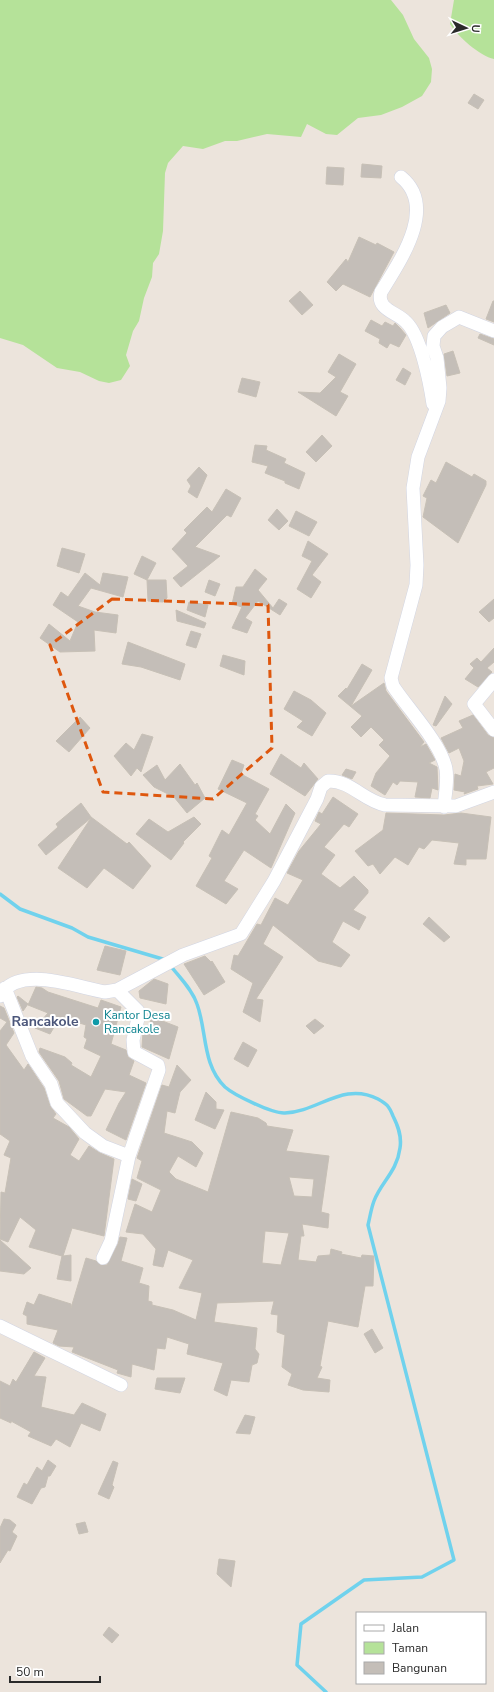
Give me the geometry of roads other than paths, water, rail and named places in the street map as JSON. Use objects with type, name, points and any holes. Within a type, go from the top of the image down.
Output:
[{"type":"street","points":[[401,176],[408,182],[416,196],[414,225],[410,241],[381,292],[380,300],[383,306],[394,316],[404,319],[412,330],[426,366],[434,412]]},
{"type":"street","points":[[444,807],[447,776],[443,761],[435,745],[392,686],[391,678],[416,585],[417,565],[413,488],[418,457],[439,401],[440,388],[437,358],[433,346],[434,336],[437,331],[459,317],[494,331]]},
{"type":"street","points":[[494,680],[474,704],[494,730]]},
{"type":"street","points":[[129,1156],[103,1146],[85,1133],[57,1102],[51,1084],[32,1056],[2,992],[34,978],[105,992],[117,990],[182,955],[236,938],[245,930],[274,881],[317,799],[321,787],[328,781],[343,783],[374,803],[444,807],[470,802],[494,792]]},
{"type":"street","points":[[103,1258],[113,1233],[129,1156],[159,1070],[158,1065],[134,1052],[133,1040],[138,1011],[117,990]]},
{"type":"street","points":[[0,1326],[121,1385]]},
{"type":"waterway","points":[[0,894],[20,909],[72,928],[88,937],[166,960]]},
{"type":"waterway","points":[[170,965],[189,988],[195,999],[200,1014],[212,1069],[225,1087],[236,1095],[254,1103],[285,1113],[309,1108],[342,1095],[353,1093],[365,1094],[384,1102],[390,1110],[400,1135],[400,1144],[396,1164],[377,1194],[371,1210],[368,1225],[454,1560],[422,1577],[364,1580],[301,1624],[297,1665],[326,1692]]},
{"type":"place","name":"Kantor Desa Rancakole","points":[[96,1022]]},
{"type":"district","name":"Rancakole","points":[[45,1021]]}]
